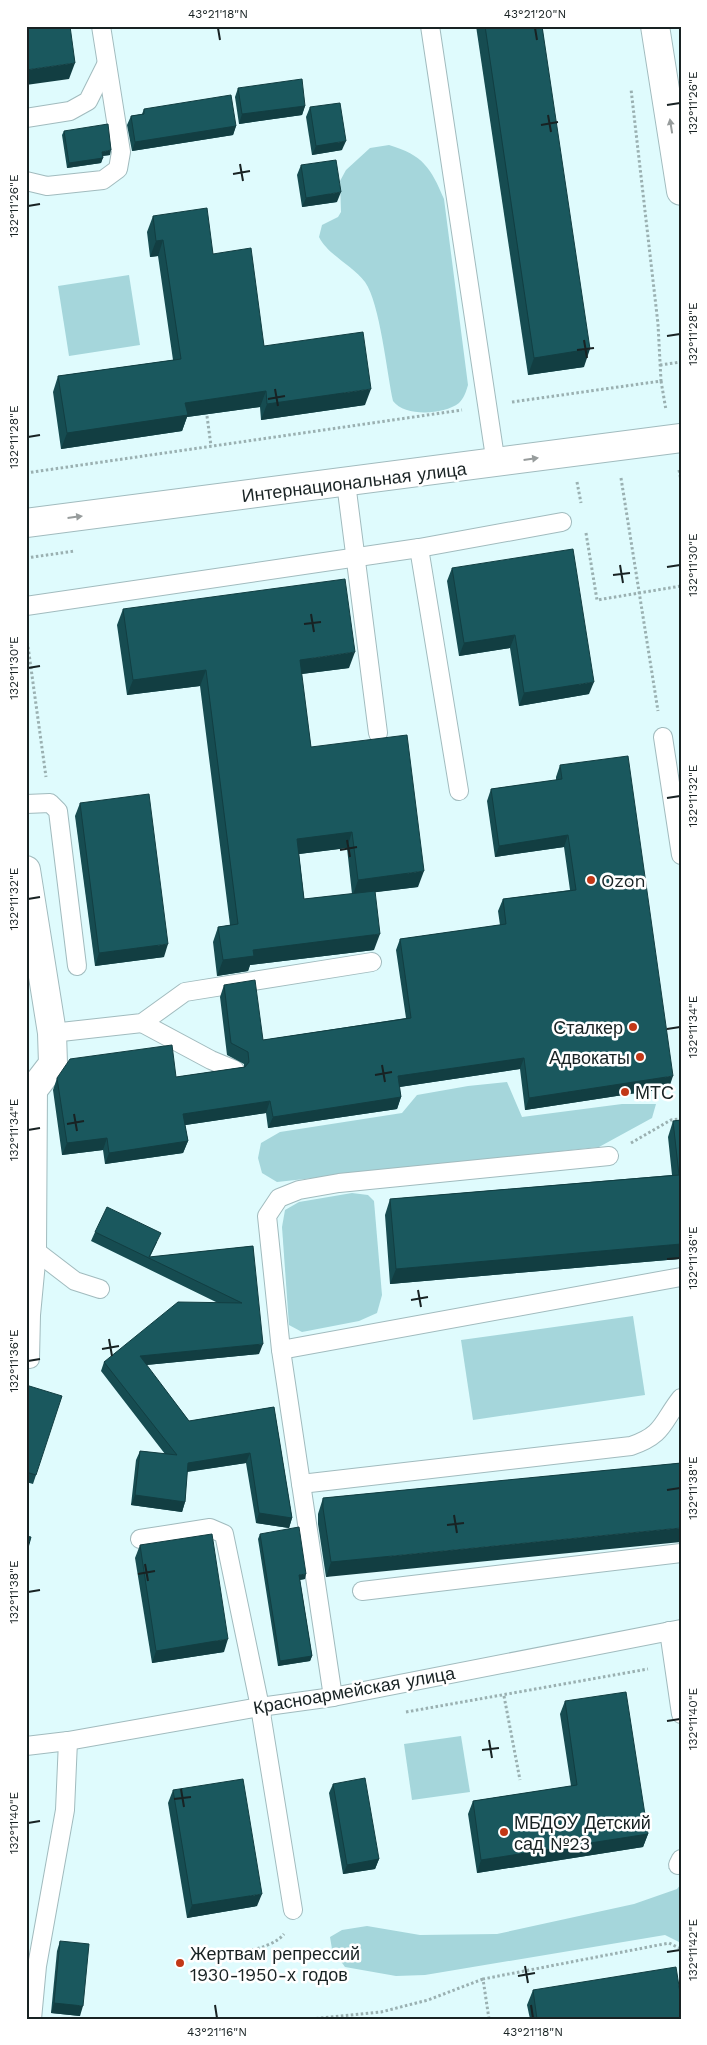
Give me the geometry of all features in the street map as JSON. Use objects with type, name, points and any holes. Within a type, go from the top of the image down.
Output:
[{"type":"main road","points":[[655,26],[681,191]]},
{"type":"main road","name":"Интернациональная улица","points":[[26,523],[496,464],[681,438]]},
{"type":"main road","points":[[26,870],[52,1033],[52,1064],[32,1092]]},
{"type":"lane","points":[[26,180],[47,186],[103,180],[118,169],[120,152],[101,26]]},
{"type":"lane","points":[[430,26],[489,406],[496,464]]},
{"type":"lane","points":[[26,118],[70,111],[88,101],[106,65]]},
{"type":"lane","points":[[346,483],[378,732]]},
{"type":"lane","points":[[26,606],[419,548],[562,522]]},
{"type":"lane","points":[[419,548],[459,791]]},
{"type":"lane","points":[[662,737],[681,855]]},
{"type":"lane","points":[[26,804],[50,803],[58,811],[78,966]]},
{"type":"lane","points":[[52,1033],[142,1022],[185,992],[372,962]]},
{"type":"lane","points":[[142,1022],[211,1060],[235,1070]]},
{"type":"lane","points":[[30,1359],[31,1315],[37,1252],[32,1092]]},
{"type":"lane","points":[[333,1697],[281,1350],[267,1216],[279,1198],[299,1190],[338,1183],[609,1156]]},
{"type":"lane","points":[[37,1252],[75,1281],[100,1289]]},
{"type":"lane","points":[[281,1350],[681,1277]]},
{"type":"lane","points":[[301,1484],[631,1446],[646,1441],[661,1430],[681,1398]]},
{"type":"lane","points":[[140,1539],[210,1528],[224,1534],[260,1707],[293,1910]]},
{"type":"lane","points":[[362,1592],[681,1553]]},
{"type":"lane","points":[[675,1630],[672,1664],[681,1714]]},
{"type":"lane","name":"Красноармейская улица","points":[[26,1746],[68,1741],[260,1707],[333,1697],[498,1663],[675,1630]]},
{"type":"lane","points":[[32,2019],[36,1966],[65,1810],[68,1741]]},
{"type":"path","points":[[26,473],[661,381],[658,324],[630,84]]},
{"type":"path","points":[[660,365],[681,362]]},
{"type":"path","points":[[207,416],[211,446]]},
{"type":"path","points":[[620,475],[662,737]]},
{"type":"path","points":[[577,481],[582,508]]},
{"type":"path","points":[[585,527],[597,600],[681,586]]},
{"type":"path","points":[[26,631],[50,803]]},
{"type":"path","points":[[609,1156],[671,1120],[681,1119]]},
{"type":"path","points":[[498,1663],[520,1780]]},
{"type":"path","points":[[399,1713],[504,1696],[672,1664]]},
{"type":"path","points":[[193,1959],[278,1942],[290,1926],[293,1910]]},
{"type":"path","points":[[311,2019],[390,2009],[428,2000],[483,1979],[669,1944],[681,1949]]},
{"type":"path","points":[[483,1979],[489,2019]]},
{"type":"shaded area","points":[[389,145],[418,158],[430,171],[444,199],[468,385],[465,395],[459,403],[444,410],[434,412],[424,413],[406,410],[393,401],[379,322],[370,292],[360,276],[328,249],[319,237],[322,225],[338,217],[341,212],[340,181],[346,170],[370,148]]},
{"type":"shaded area","points":[[129,275],[140,345],[69,356],[58,286]]},
{"type":"shaded area","points":[[507,1082],[522,1117],[622,1104],[656,1104],[652,1118],[599,1147],[277,1182],[262,1173],[258,1158],[261,1143],[280,1132],[402,1113],[417,1095],[468,1086]]},
{"type":"shaded area","points":[[352,1193],[368,1195],[374,1201],[382,1295],[377,1313],[359,1321],[302,1332],[289,1325],[282,1227],[285,1210],[299,1202]]},
{"type":"shaded area","points":[[633,1316],[645,1395],[473,1420],[461,1340]]},
{"type":"shaded area","points":[[461,1736],[470,1792],[412,1800],[404,1744]]},
{"type":"shaded area","points":[[681,1884],[681,1943],[665,1935],[425,1975],[396,1976],[345,1967],[332,1949],[330,1937],[342,1930],[367,1926],[420,1935],[497,1934],[634,1904],[677,1889]]},
{"type":"building","points":[[26,26],[70,26],[75,63],[26,70]]},
{"type":"building","points":[[485,26],[542,26],[590,349],[534,358]]},
{"type":"building","points":[[302,79],[305,106],[242,114],[238,88]]},
{"type":"building","points":[[231,95],[236,126],[135,142],[131,116],[144,114],[144,109]]},
{"type":"building","points":[[340,103],[346,141],[316,146],[310,107]]},
{"type":"building","points":[[108,124],[111,150],[102,152],[103,158],[69,163],[64,131]]},
{"type":"building","points":[[336,160],[341,192],[306,198],[301,165]]},
{"type":"building","points":[[207,208],[213,254],[251,248],[264,346],[363,332],[371,389],[267,404],[266,391],[185,403],[188,415],[67,433],[58,376],[181,359],[163,240],[156,241],[153,216]]},
{"type":"building","points":[[573,549],[594,682],[524,693],[515,635],[464,643],[452,568]]},
{"type":"building","points":[[345,579],[355,652],[300,660],[311,747],[407,735],[424,871],[358,880],[352,832],[297,839],[304,899],[375,891],[380,934],[253,950],[254,956],[223,960],[218,927],[238,924],[206,670],[133,680],[123,609]]},
{"type":"building","points":[[628,756],[673,1076],[529,1098],[524,1058],[398,1076],[401,1097],[273,1117],[270,1101],[183,1114],[188,1141],[109,1153],[107,1138],[67,1143],[57,1078],[70,1059],[172,1045],[176,1077],[245,1067],[249,1062],[248,1052],[231,1043],[224,985],[255,980],[263,1040],[411,1018],[400,939],[506,924],[503,899],[576,890],[568,835],[499,846],[491,789],[562,779],[560,765]]},
{"type":"building","points":[[149,794],[168,944],[99,953],[80,803]]},
{"type":"building","points":[[681,1120],[681,1244],[396,1269],[390,1199],[679,1175],[673,1121]]},
{"type":"building","points":[[107,1207],[161,1233],[149,1257],[253,1246],[263,1344],[140,1356],[189,1421],[274,1407],[292,1518],[259,1513],[250,1453],[188,1463],[185,1502],[135,1495],[140,1451],[177,1455],[104,1362],[178,1302],[242,1303],[95,1232]]},
{"type":"building","points":[[26,1385],[62,1396],[36,1475],[26,1472]]},
{"type":"building","points":[[681,1463],[681,1528],[331,1562],[323,1498]]},
{"type":"building","points":[[299,1527],[306,1574],[299,1575],[312,1656],[280,1661],[260,1534]]},
{"type":"building","points":[[212,1534],[228,1639],[156,1651],[140,1545]]},
{"type":"building","points":[[26,1536],[31,1537],[26,1555]]},
{"type":"building","points":[[626,1692],[648,1834],[481,1860],[473,1801],[577,1785],[565,1701]]},
{"type":"building","points":[[365,1778],[379,1859],[347,1865],[333,1784]]},
{"type":"building","points":[[243,1779],[262,1894],[192,1905],[173,1790]]},
{"type":"building","points":[[60,1941],[89,1944],[83,2006],[54,2003]]},
{"type":"building","points":[[676,1967],[681,1999],[681,2019],[537,2019],[533,1990]]},
{"type":"place","name":"Ozon","points":[[591,880]]},
{"type":"place","name":"Сталкер","points":[[633,1027]]},
{"type":"place","name":"Адвокаты","points":[[640,1057]]},
{"type":"place","name":"МТС","points":[[625,1092]]},
{"type":"place","name":"МБДОУ Детский сад №23","points":[[504,1832]]},
{"type":"place","name":"Жертвам репрессий 1930-1950-х годов","points":[[180,1963]]}]
